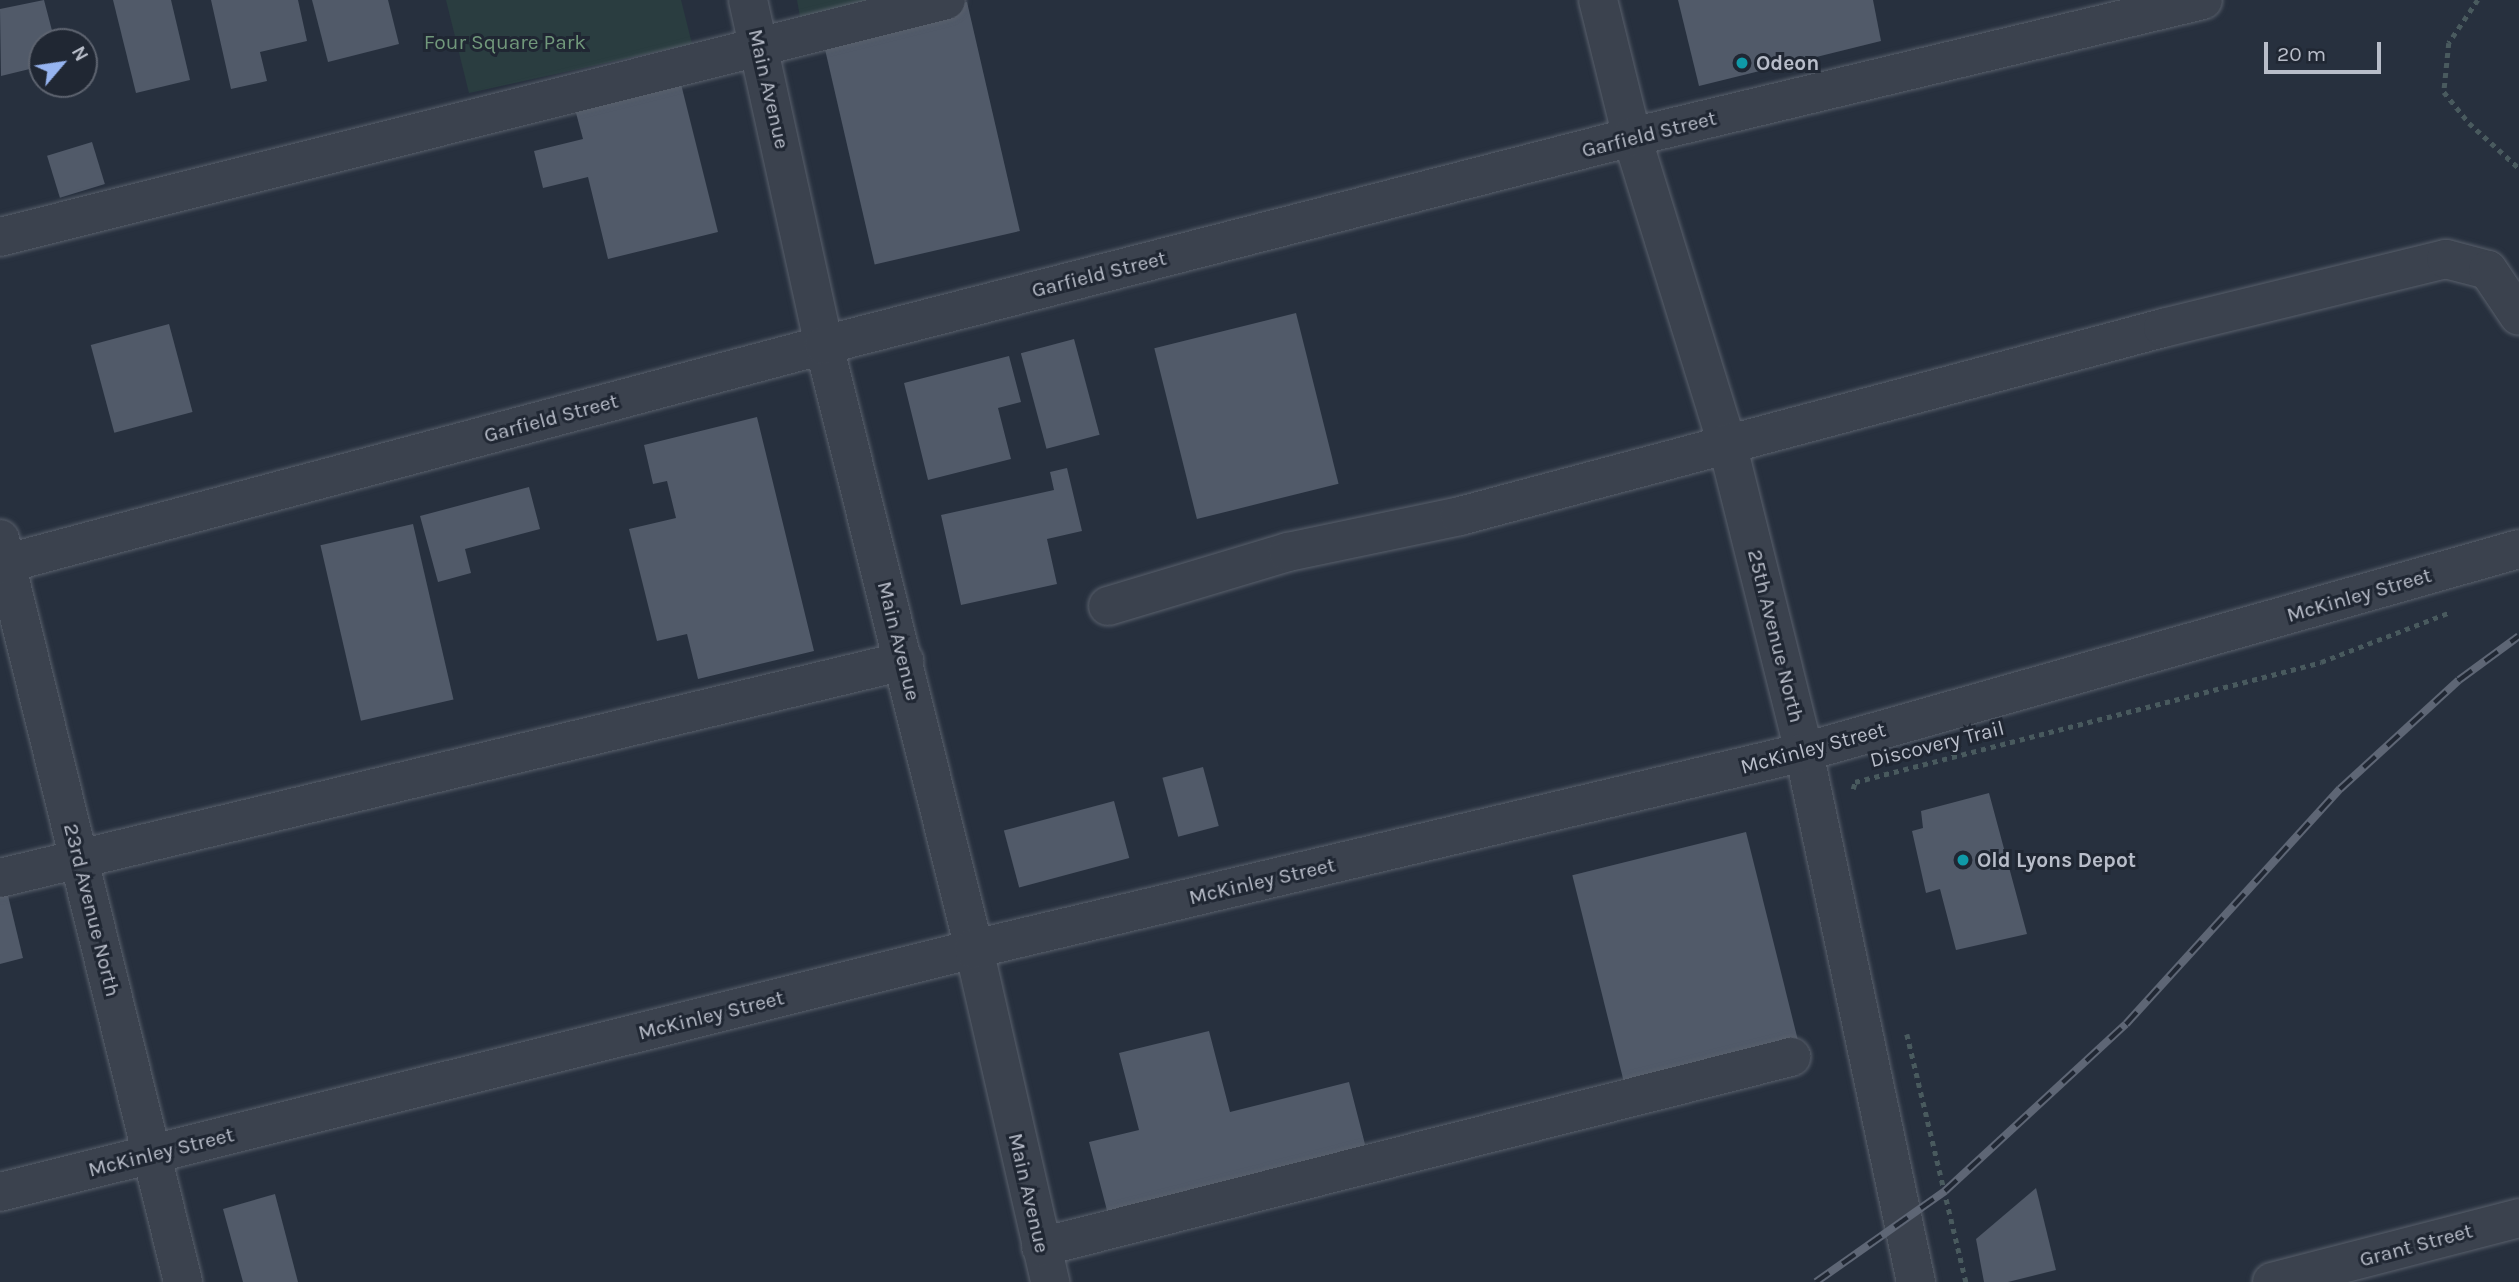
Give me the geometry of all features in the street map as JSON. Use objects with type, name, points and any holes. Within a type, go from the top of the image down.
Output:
[{"type":"street","name":"Main Avenue","points":[[748,0],[824,345],[974,949],[1045,1265]]},
{"type":"street","points":[[0,237],[946,0]]},
{"type":"street","name":"25th Avenue North","points":[[1598,0],[1632,137],[1727,443],[1804,752],[1916,1282]]},
{"type":"street","name":"Garfield Street","points":[[2,555],[1632,137],[2203,0]]},
{"type":"street","points":[[1108,606],[1288,552],[1460,516],[1727,443],[2446,259],[2488,270],[2519,316]]},
{"type":"street","name":"McKinley Street","points":[[0,1192],[974,949],[1804,752],[2519,549]]},
{"type":"street","name":"23rd Avenue North","points":[[2,555],[183,1282]]},
{"type":"street","points":[[0,878],[79,856],[904,661]]},
{"type":"street","points":[[1045,1265],[1791,1057]]},
{"type":"street","name":"Grant Street","points":[[2272,1282],[2317,1277],[2519,1218]]},
{"type":"path","points":[[2478,0],[2449,43],[2444,92],[2469,123],[2519,168]]},
{"type":"path","name":"Discovery Trail","points":[[1849,802],[1855,782],[2321,662],[2460,608]]},
{"type":"path","points":[[1905,1026],[1966,1282]]},
{"type":"green space","name":"Four Square Park","points":[[446,0],[681,0],[692,44],[469,93]]},
{"type":"green space","points":[[797,0],[872,0],[800,17]]},
{"type":"building","points":[[44,0],[51,28],[28,28],[28,69],[1,76],[0,9]]},
{"type":"building","points":[[113,0],[171,0],[190,80],[136,93]]},
{"type":"building","points":[[211,0],[298,0],[307,41],[260,52],[267,81],[231,89]]},
{"type":"building","points":[[312,0],[388,0],[399,44],[328,62]]},
{"type":"building","name":"Odeon","points":[[1678,0],[1873,0],[1881,41],[1699,86]]},
{"type":"building","points":[[967,2],[1020,231],[875,264],[822,36]]},
{"type":"building","points":[[678,72],[718,232],[608,259],[588,177],[543,188],[534,151],[583,139],[572,98]]},
{"type":"building","points":[[92,142],[105,184],[60,198],[47,156]]},
{"type":"building","points":[[1296,313],[1339,484],[1197,519],[1154,348]]},
{"type":"building","points":[[169,324],[193,412],[114,433],[91,345]]},
{"type":"building","points":[[1074,339],[1100,435],[1046,449],[1021,353]]},
{"type":"building","points":[[1009,356],[1021,402],[998,408],[1011,459],[928,480],[904,383]]},
{"type":"building","points":[[757,417],[814,651],[698,679],[687,634],[657,641],[629,529],[676,518],[667,481],[653,484],[644,445]]},
{"type":"building","points":[[1067,468],[1082,531],[1047,539],[1057,584],[961,605],[941,515],[1054,490],[1050,472]]},
{"type":"building","points":[[529,487],[540,529],[465,549],[471,573],[438,582],[420,516]]},
{"type":"building","points":[[413,524],[453,699],[361,721],[320,545]]},
{"type":"building","points":[[1203,767],[1219,826],[1178,837],[1162,778]]},
{"type":"building","name":"Old Lyons Depot","points":[[1989,793],[2027,934],[1956,950],[1940,889],[1926,893],[1912,831],[1923,828],[1921,811]]},
{"type":"building","points":[[1114,801],[1129,858],[1019,887],[1004,831]]},
{"type":"building","points":[[1746,832],[1799,1044],[1625,1087],[1572,875]]},
{"type":"building","points":[[5,883],[23,958],[0,964],[0,884]]},
{"type":"building","points":[[1209,1031],[1230,1112],[1349,1082],[1367,1152],[1109,1218],[1089,1142],[1139,1130],[1119,1053]]},
{"type":"building","points":[[2036,1188],[2056,1270],[2008,1282],[1984,1282],[1976,1239]]},
{"type":"building","points":[[275,1194],[298,1282],[243,1282],[223,1209]]},
{"type":"railway","points":[[1816,1282],[1945,1191],[2126,1024],[2340,789],[2459,680],[2519,636]]},
{"type":"place","name":"Odeon","points":[[1742,63]]},
{"type":"place","name":"Old Lyons Depot","points":[[1963,860]]}]
